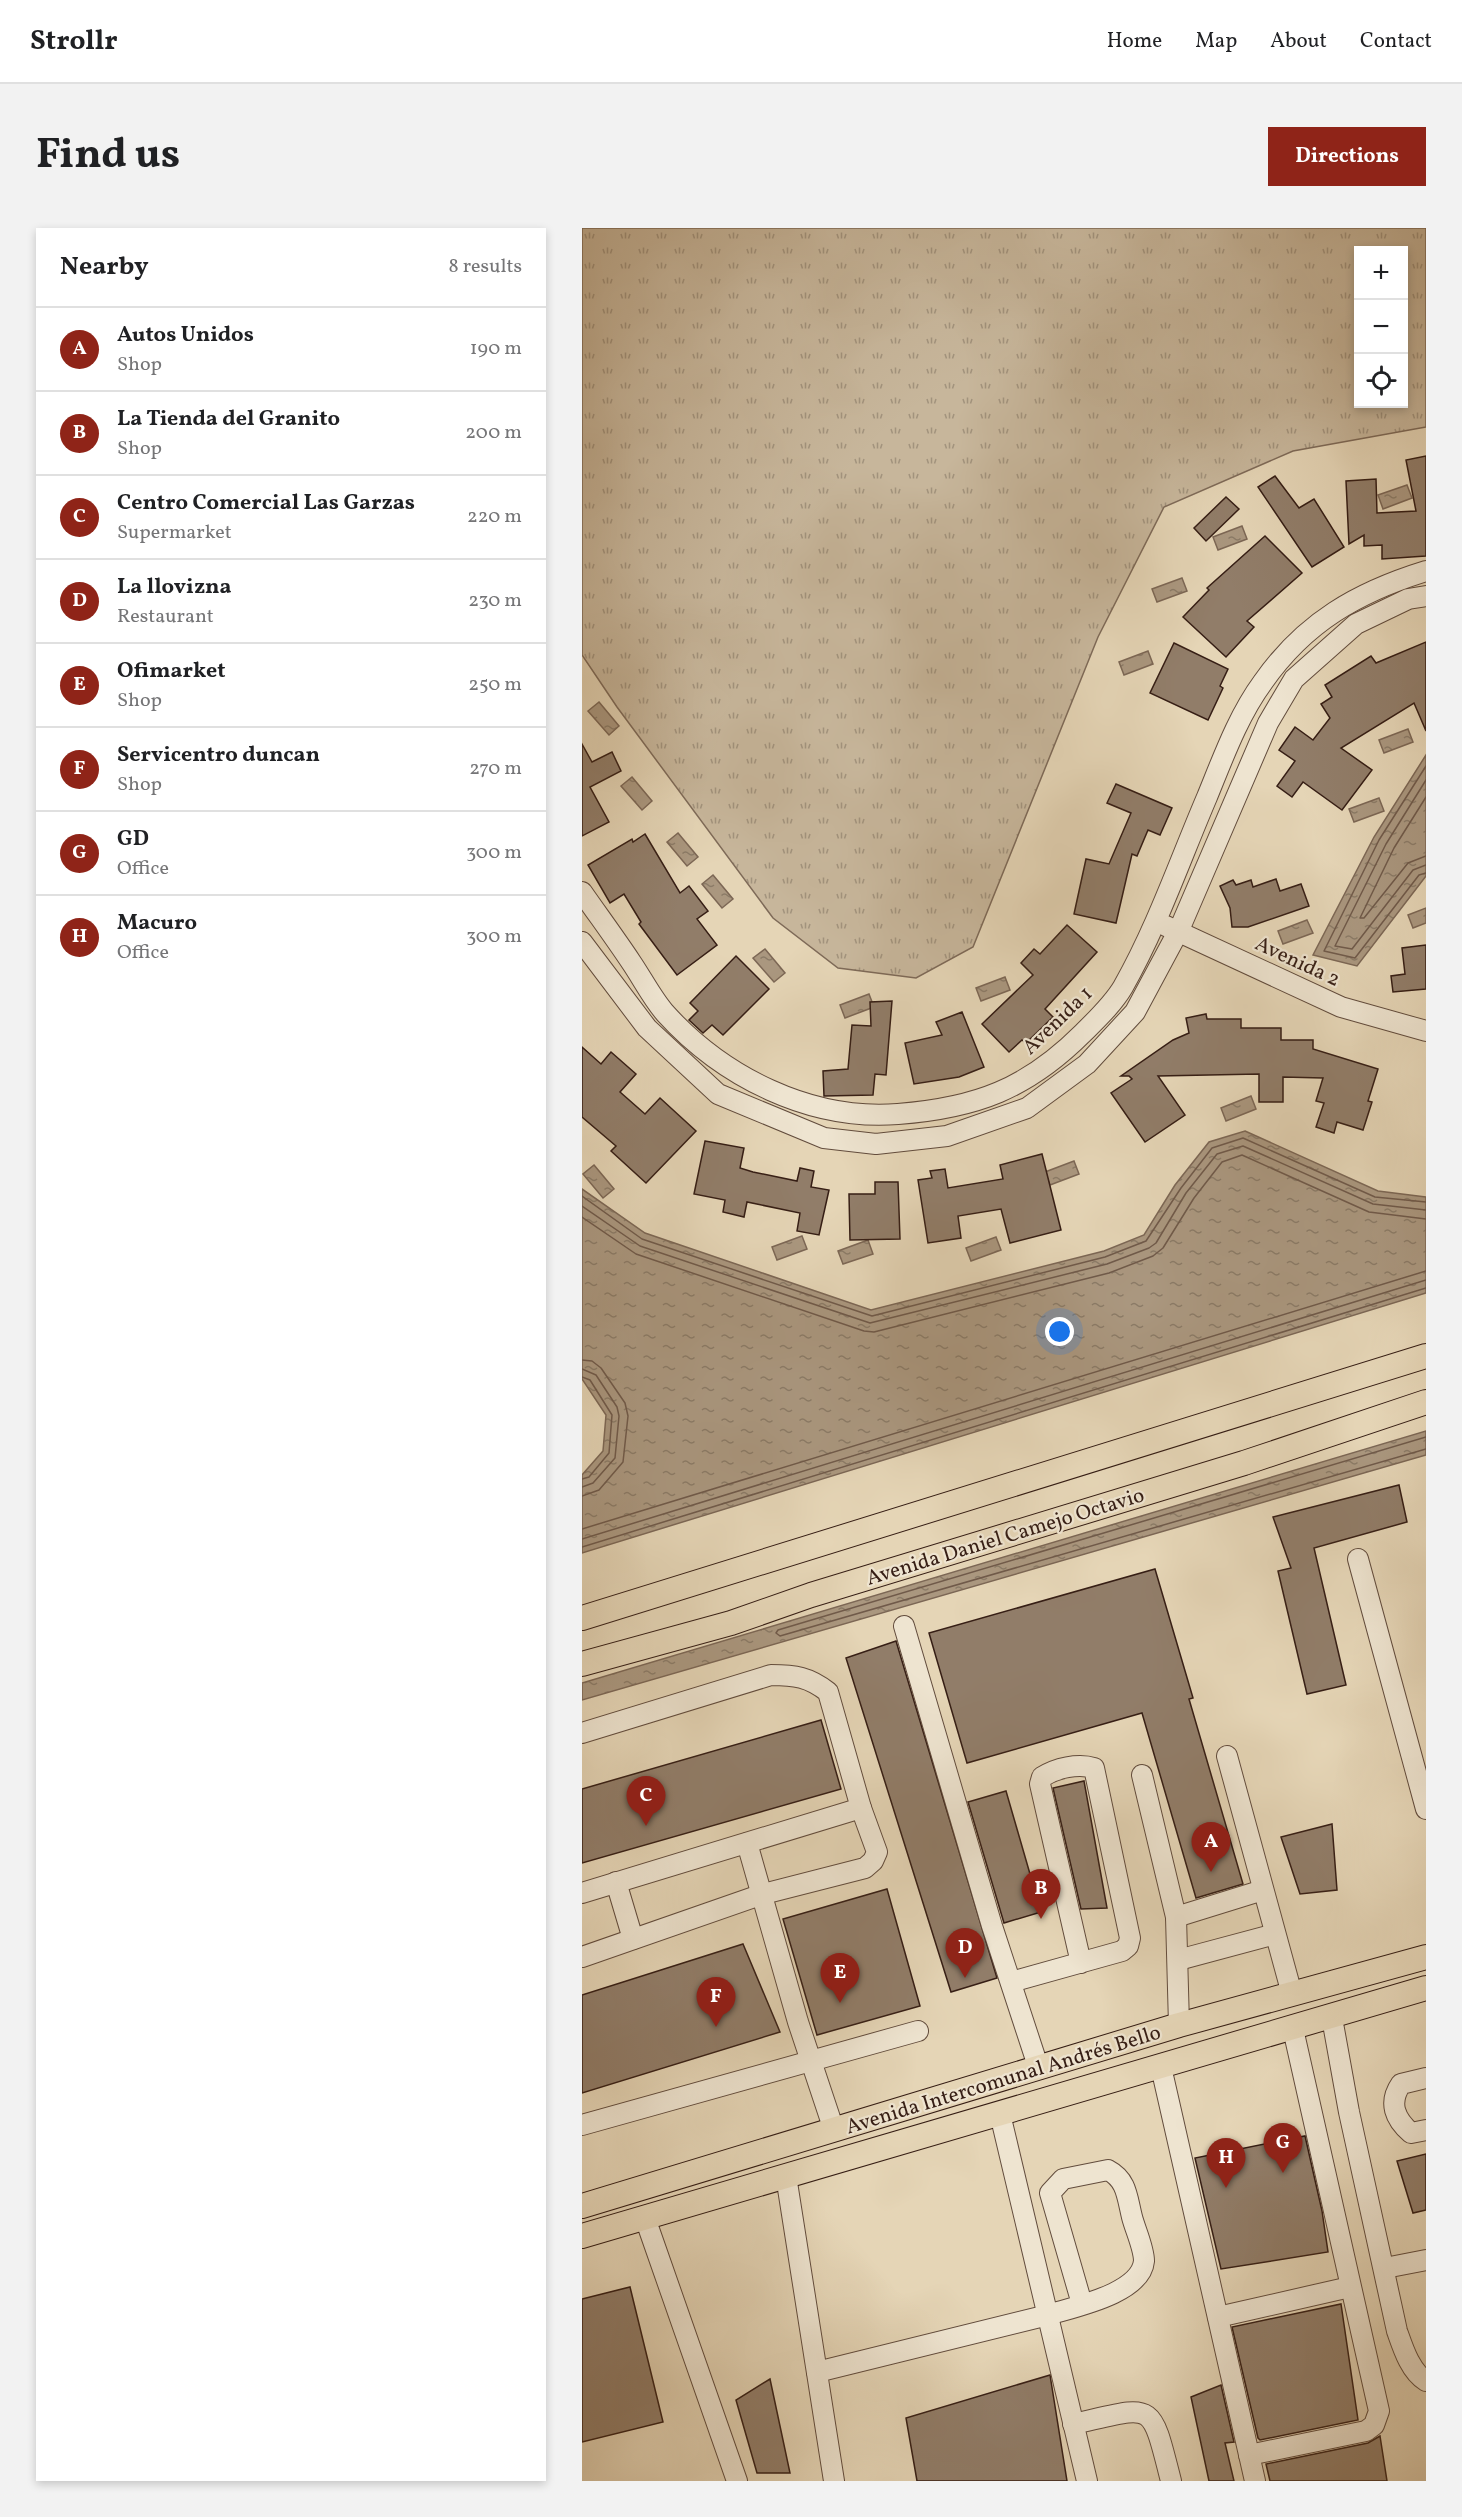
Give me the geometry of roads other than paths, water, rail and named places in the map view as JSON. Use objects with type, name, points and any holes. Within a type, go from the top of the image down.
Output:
[{"type":"main road","points":[[582,1618],[1426,1356]]},
{"type":"main road","name":"Avenida Daniel Camejo Octavio","points":[[582,1664],[731,1623],[811,1595],[1244,1463],[1426,1402]]},
{"type":"main road","name":"Avenida Intercomunal Andrés Bello","points":[[582,2206],[1179,2025],[1426,1957]]},
{"type":"main road","name":"Avenida Intercomunal Andrés Bello","points":[[582,2236],[1332,2018],[1426,1988]]},
{"type":"street","name":"Avenida 1","points":[[582,892],[664,1012],[704,1050],[745,1078],[795,1101],[836,1112],[884,1115],[927,1112],[998,1094],[1024,1082],[1058,1058],[1095,1021],[1121,989],[1156,921],[1244,711],[1262,682],[1299,640],[1349,601],[1386,583],[1426,571]]},
{"type":"street","points":[[582,942],[647,1028],[718,1094],[824,1138],[876,1144],[947,1136],[1027,1107],[1087,1065],[1135,1012],[1178,931],[1268,723],[1294,679],[1356,624],[1408,599],[1426,596]]},
{"type":"street","name":"Avenida 2","points":[[1156,921],[1341,1007],[1426,1031]]},
{"type":"street","points":[[1358,1559],[1426,1809]]},
{"type":"street","points":[[903,1626],[992,1926],[1039,2069]]},
{"type":"street","points":[[582,1733],[771,1675],[796,1675],[813,1680],[828,1692],[861,1808],[877,1852],[873,1861],[865,1868],[763,1894],[582,1957]]},
{"type":"street","points":[[1227,1756],[1292,1994]]},
{"type":"street","points":[[1011,1982],[1081,1963],[1122,1951],[1128,1946],[1130,1938],[1094,1768],[1086,1766],[1050,1771],[1042,1777],[1040,1784],[1081,1963]]},
{"type":"street","points":[[1142,1775],[1176,1917],[1179,2025]]},
{"type":"street","points":[[582,1893],[861,1808]]},
{"type":"street","points":[[747,1843],[798,2022],[813,2060],[834,2130]]},
{"type":"street","points":[[616,1882],[633,1939]]},
{"type":"street","points":[[1176,1917],[1263,1890]]},
{"type":"street","points":[[1178,1960],[1275,1934]]},
{"type":"street","points":[[1332,2018],[1349,2112],[1397,2331],[1406,2356],[1420,2378],[1426,2381]]},
{"type":"street","points":[[1249,2455],[1366,2431],[1374,2425],[1378,2411],[1293,2029]]},
{"type":"street","points":[[582,2125],[918,2031]]},
{"type":"street","points":[[1161,2067],[1255,2481]]},
{"type":"street","points":[[1426,2079],[1401,2084],[1394,2095],[1394,2109],[1400,2124],[1411,2133],[1426,2130]]},
{"type":"street","points":[[999,2114],[1087,2481]]},
{"type":"street","points":[[817,2372],[1048,2315],[1082,2304],[1118,2292],[1137,2279],[1144,2261],[1123,2182],[1108,2170],[1063,2179],[1050,2193],[1082,2304]]},
{"type":"street","points":[[786,2176],[834,2481]]},
{"type":"street","points":[[645,2218],[737,2481]]},
{"type":"street","points":[[1385,2268],[1426,2260]]},
{"type":"street","points":[[1218,2317],[1350,2287]]},
{"type":"street","points":[[1073,2424],[1136,2410],[1149,2415],[1157,2426],[1171,2481]]},
{"type":"water","points":[[1407,485],[1412,498],[1383,509],[1378,495]]},
{"type":"water","points":[[1242,526],[1247,539],[1218,550],[1213,537]]},
{"type":"water","points":[[1182,578],[1187,591],[1157,602],[1152,589]]},
{"type":"water","points":[[1148,651],[1153,664],[1124,675],[1119,662]]},
{"type":"water","points":[[599,702],[619,726],[609,735],[588,711]]},
{"type":"water","points":[[1408,729],[1413,742],[1384,753],[1379,740]]},
{"type":"water","points":[[1426,755],[1426,876],[1357,966],[1313,955],[1374,837]]},
{"type":"water","points":[[632,777],[652,801],[642,810],[621,786]]},
{"type":"water","points":[[1379,798],[1384,811],[1354,822],[1349,809]]},
{"type":"water","points":[[678,833],[698,857],[687,866],[667,842]]},
{"type":"water","points":[[713,875],[733,899],[722,908],[702,884]]},
{"type":"water","points":[[1426,908],[1426,923],[1413,928],[1408,915]]},
{"type":"water","points":[[1307,920],[1313,933],[1283,944],[1278,931]]},
{"type":"water","points":[[765,949],[785,973],[774,982],[753,958]]},
{"type":"water","points":[[1005,977],[1010,990],[981,1001],[976,988]]},
{"type":"water","points":[[869,994],[874,1007],[845,1018],[840,1005]]},
{"type":"water","points":[[1251,1096],[1256,1109],[1226,1121],[1221,1108]]},
{"type":"water","points":[[1245,1131],[1378,1191],[1426,1197],[1426,1293],[582,1553],[582,1475],[603,1451],[606,1415],[582,1379],[582,1189],[645,1233],[871,1310],[1104,1251],[1144,1235],[1175,1185],[1209,1142]]},
{"type":"water","points":[[1074,1161],[1079,1174],[1050,1185],[1045,1172]]},
{"type":"water","points":[[594,1165],[614,1189],[603,1198],[583,1174]]},
{"type":"water","points":[[802,1236],[807,1249],[777,1260],[772,1247]]},
{"type":"water","points":[[996,1237],[1001,1250],[971,1261],[966,1248]]},
{"type":"water","points":[[868,1240],[873,1254],[843,1264],[838,1251]]},
{"type":"water","points":[[1426,1431],[1426,1455],[582,1700],[582,1683]]},
{"type":"place","name":"Centro Comercial Las Garzas","points":[[646,1826]]},
{"type":"place","name":"Autos Unidos","points":[[1211,1872]]},
{"type":"place","name":"La Tienda del Granito","points":[[1041,1919]]},
{"type":"place","name":"La llovizna","points":[[965,1978]]},
{"type":"place","name":"Ofimarket","points":[[840,2003]]},
{"type":"place","name":"Servicentro duncan","points":[[716,2027]]},
{"type":"place","name":"GD","points":[[1283,2173]]},
{"type":"place","name":"Macuro","points":[[1226,2188]]}]
